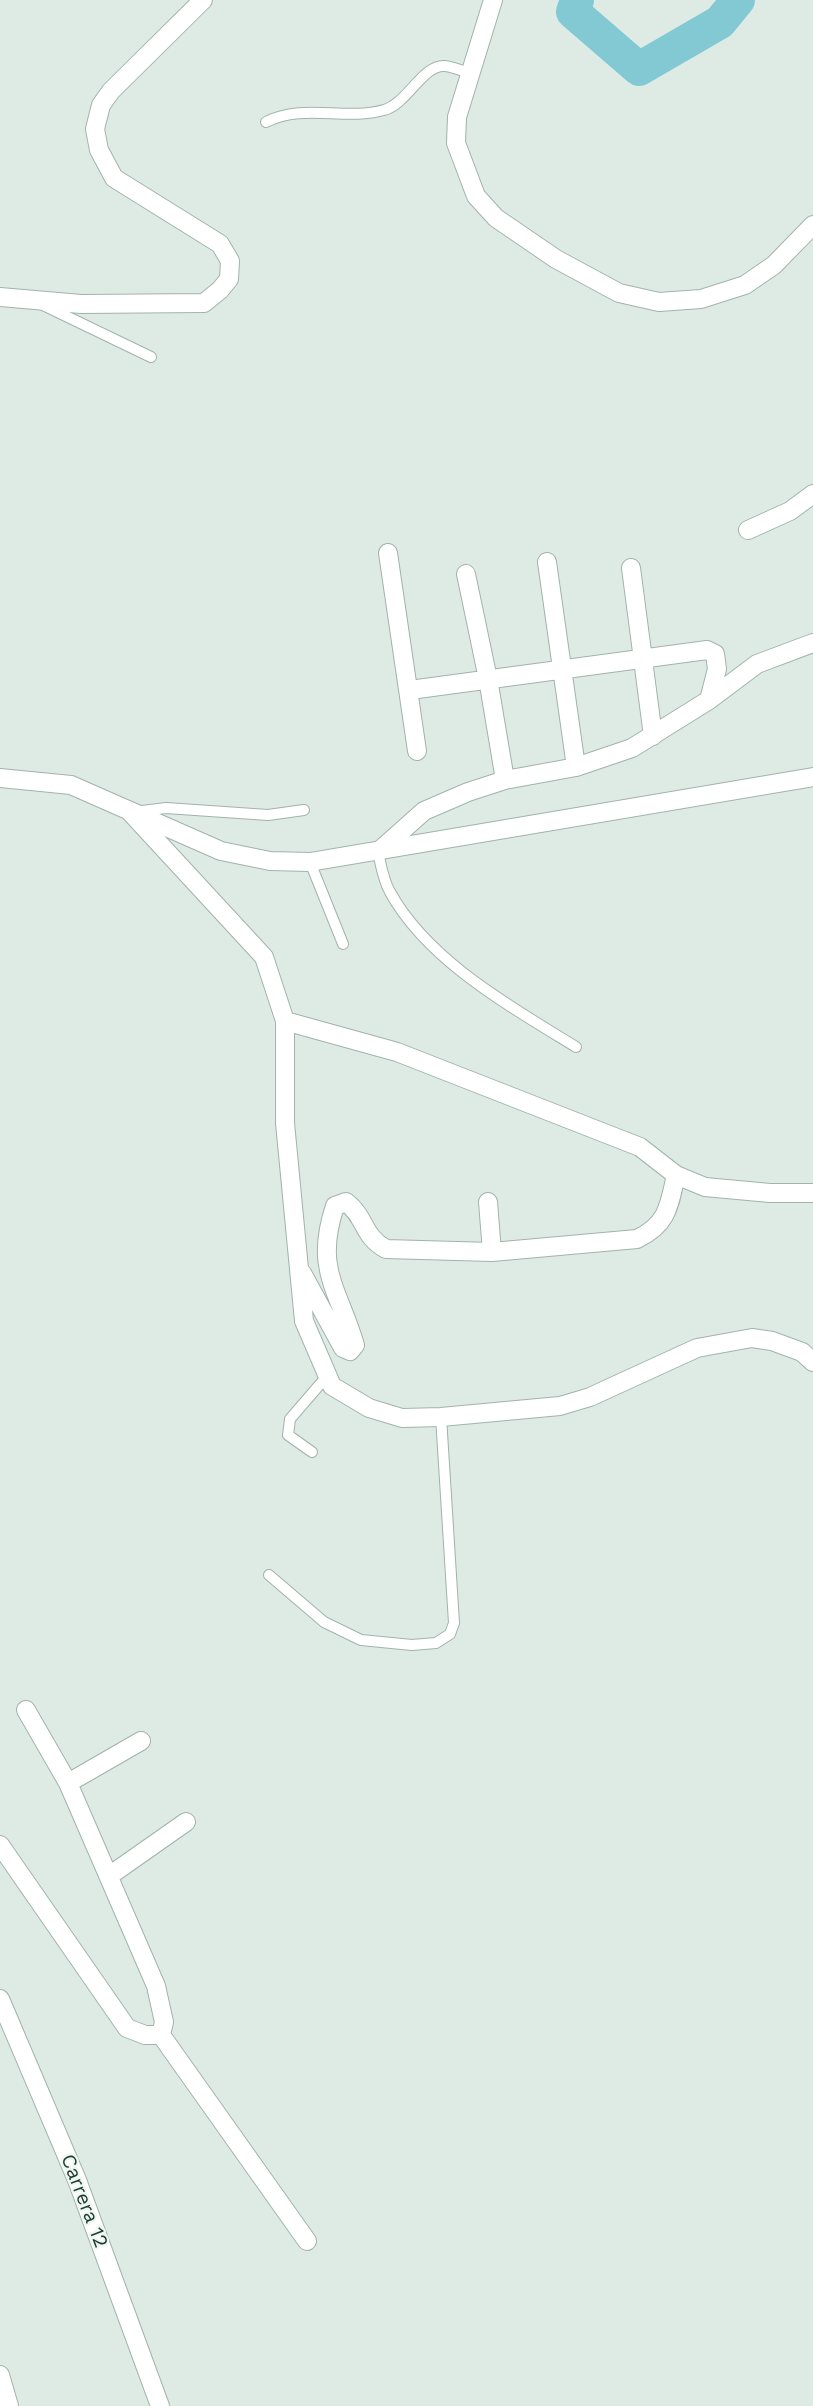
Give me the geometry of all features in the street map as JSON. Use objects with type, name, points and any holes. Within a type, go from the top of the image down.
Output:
[{"type":"street","points":[[0,297],[81,304],[204,303],[229,279],[230,261],[220,244],[114,178],[99,150],[95,129],[101,105],[111,91],[203,0]]},
{"type":"street","points":[[493,0],[457,117],[456,143],[476,196],[496,218],[556,259],[619,293],[659,302],[701,299],[745,285],[774,265],[813,225]]},
{"type":"street","points":[[748,530],[790,511],[813,494]]},
{"type":"street","points":[[388,553],[410,690],[417,751]]},
{"type":"street","points":[[547,562],[576,767]]},
{"type":"street","points":[[631,568],[645,657],[653,736]]},
{"type":"street","points":[[466,574],[488,679],[505,780]]},
{"type":"street","points":[[378,852],[424,811],[468,792],[505,780],[576,767],[632,748],[709,700],[757,664],[813,643]]},
{"type":"street","points":[[410,690],[707,650],[715,654],[717,669],[709,700]]},
{"type":"street","points":[[0,778],[71,785],[221,851],[270,861],[310,862],[813,777]]},
{"type":"street","points":[[131,813],[264,957],[285,1021],[285,1123],[304,1321],[332,1386],[369,1408],[402,1418],[441,1417],[560,1406],[590,1397],[697,1348],[752,1338],[772,1341],[802,1352],[813,1362]]},
{"type":"street","points":[[285,1021],[397,1052],[640,1147],[676,1175],[705,1187],[770,1193],[813,1193]]},
{"type":"street","points":[[298,1266],[343,1348],[350,1352],[355,1345],[329,1276],[325,1251],[328,1226],[335,1206],[346,1203],[355,1209],[373,1242],[386,1249],[492,1252],[637,1239],[649,1233],[667,1214],[676,1175]]},
{"type":"street","points":[[488,1202],[492,1252]]},
{"type":"street","points":[[26,1710],[68,1783],[156,1986],[164,2016],[161,2035],[307,2241]]},
{"type":"street","points":[[68,1783],[141,1741]]},
{"type":"street","points":[[109,1876],[186,1822]]},
{"type":"street","points":[[0,1845],[127,2028],[145,2035],[161,2035]]},
{"type":"street","name":"Carrera 12","points":[[0,1999],[77,2180],[160,2406]]},
{"type":"street","points":[[0,2375],[9,2406]]},
{"type":"lane","points":[[266,122],[292,113],[362,114],[382,111],[403,100],[427,73],[437,67],[445,66],[472,74]]},
{"type":"lane","points":[[29,299],[151,357]]},
{"type":"lane","points":[[131,813],[166,808],[268,815],[304,810]]},
{"type":"lane","points":[[378,852],[389,891],[423,934],[448,959],[496,997],[576,1047]]},
{"type":"lane","points":[[310,862],[343,944]]},
{"type":"lane","points":[[312,1452],[288,1435],[290,1419],[328,1375]]},
{"type":"lane","points":[[269,1575],[324,1622],[361,1640],[412,1645],[436,1644],[450,1634],[454,1623],[441,1417]]},
{"type":"waterway","points":[[577,0],[573,12],[639,69],[720,22],[738,0]]}]
